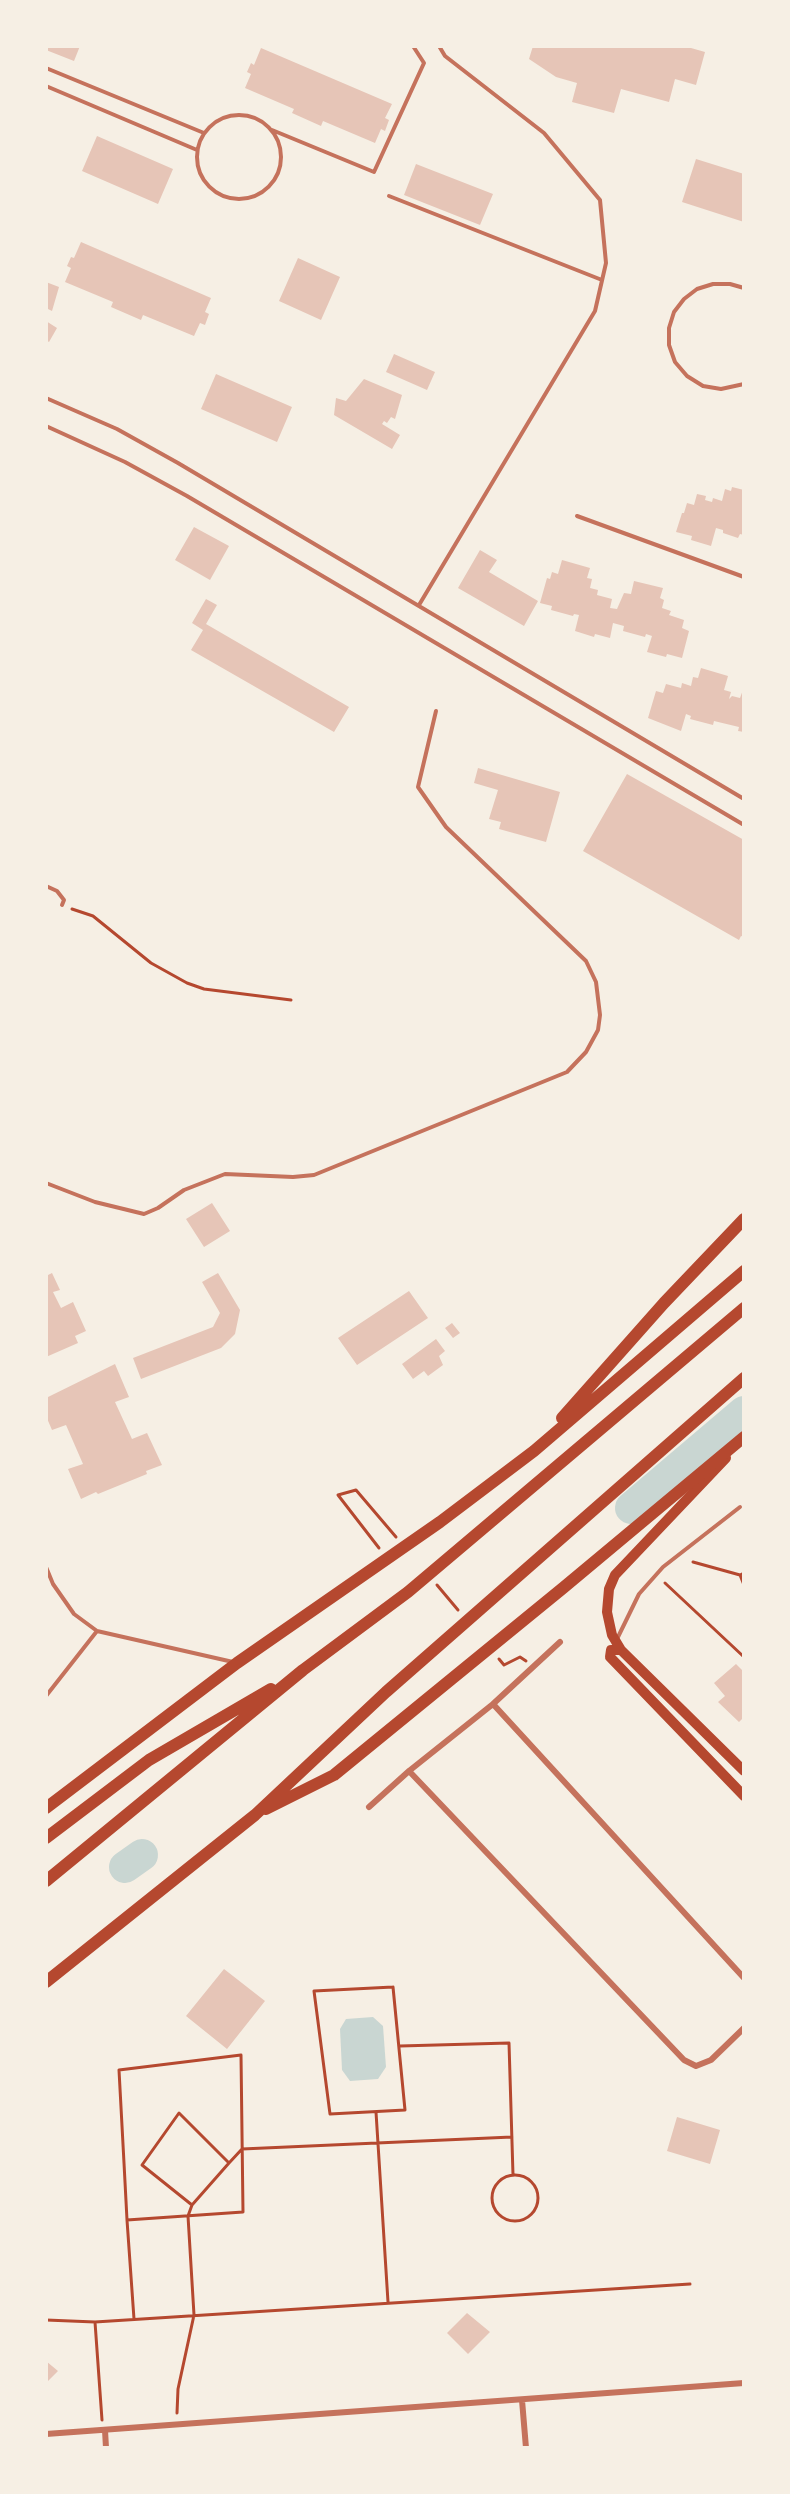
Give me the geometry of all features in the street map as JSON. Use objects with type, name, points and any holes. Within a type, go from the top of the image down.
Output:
[{"type":"highway","points":[[534,1451],[664,1303],[744,1219]]},
{"type":"highway","points":[[46,1808],[237,1663],[388,1559],[534,1451],[744,1271]]},
{"type":"highway","points":[[46,1881],[303,1670],[408,1592],[744,1308]]},
{"type":"highway","points":[[46,1982],[255,1815],[448,1637],[744,1378]]},
{"type":"highway","points":[[255,1815],[334,1775],[744,1438]]},
{"type":"highway","points":[[46,1838],[149,1760],[303,1670]]},
{"type":"main road","points":[[744,1438],[615,1575],[607,1600],[608,1623],[618,1646],[744,1771]]},
{"type":"main road","points":[[618,1646],[611,1650],[610,1657],[744,1796]]},
{"type":"street","points":[[369,1807],[409,1771],[493,1704],[560,1642]]},
{"type":"street","points":[[493,1704],[744,1978]]},
{"type":"street","points":[[409,1771],[684,2060],[696,2066],[711,2060],[744,2028]]},
{"type":"street","points":[[46,2434],[744,2383]]},
{"type":"street","points":[[522,2400],[526,2448]]},
{"type":"street","points":[[105,2430],[106,2448]]},
{"type":"lane","points":[[271,129],[282,151],[281,166],[276,179],[266,190],[254,197],[239,200],[225,197],[212,189],[202,178],[197,165],[197,150],[204,133],[220,119],[242,114],[256,118],[271,129],[374,172],[424,63],[414,46]]},
{"type":"lane","points":[[419,605],[595,311],[606,263],[600,200],[544,133],[444,56],[439,46]]},
{"type":"lane","points":[[46,68],[204,133]]},
{"type":"lane","points":[[46,86],[197,150]]},
{"type":"lane","points":[[389,196],[602,280]]},
{"type":"lane","points":[[744,288],[730,284],[713,284],[697,289],[684,299],[674,312],[669,328],[669,345],[675,362],[687,376],[703,386],[721,389],[744,384]]},
{"type":"lane","points":[[46,398],[117,429],[178,463],[744,799]]},
{"type":"lane","points":[[46,426],[125,462],[187,496],[744,825]]},
{"type":"lane","points":[[577,516],[744,577]]},
{"type":"lane","points":[[46,1183],[95,1202],[144,1214],[158,1208],[184,1190],[225,1174],[293,1177],[314,1175],[567,1072],[586,1052],[598,1030],[600,1015],[596,982],[586,961],[446,827],[418,787],[436,711]]},
{"type":"lane","points":[[46,886],[57,891],[64,900],[62,905]]},
{"type":"lane","points":[[618,1646],[639,1594],[663,1567],[740,1507]]},
{"type":"lane","points":[[46,1568],[53,1584],[74,1614],[97,1631],[237,1663]]},
{"type":"lane","points":[[46,1696],[97,1631]]},
{"type":"path","points":[[62,905],[93,916],[151,963],[187,983],[204,989],[291,1000]]},
{"type":"path","points":[[356,1490],[338,1495],[388,1559]]},
{"type":"path","points":[[693,1562],[742,1574],[744,1585]]},
{"type":"path","points":[[665,1582],[744,1657]]},
{"type":"path","points":[[504,1665],[520,1657]]},
{"type":"path","points":[[393,1987],[405,2110],[376,2112],[330,2114],[314,1991],[393,1987]]},
{"type":"path","points":[[399,2046],[508,2043],[513,2175]]},
{"type":"path","points":[[127,2220],[243,2212],[241,2055],[119,2070],[127,2220],[134,2319]]},
{"type":"path","points":[[376,2112],[388,2303]]},
{"type":"path","points":[[192,2205],[142,2165],[179,2113],[229,2163]]},
{"type":"path","points":[[178,2425],[178,2389],[194,2316],[188,2216],[192,2205],[242,2149],[512,2137]]},
{"type":"path","points":[[513,2175],[528,2179],[538,2199],[532,2213],[519,2221],[512,2221],[498,2215],[492,2201],[492,2194],[499,2181],[513,2175]]},
{"type":"path","points":[[46,2320],[95,2322],[690,2284]]},
{"type":"path","points":[[95,2322],[101,2418],[105,2430]]},
{"type":"shaded area","points":[[373,2017],[383,2026],[386,2067],[378,2079],[350,2081],[342,2070],[340,2029],[346,2019]]},
{"type":"building","points":[[46,46],[80,46],[74,61],[46,50]]},
{"type":"building","points":[[533,46],[684,46],[705,52],[696,85],[675,79],[669,102],[621,89],[614,113],[572,102],[577,83],[556,77],[529,59]]},
{"type":"building","points":[[261,48],[392,104],[385,118],[389,120],[385,131],[381,129],[375,143],[323,121],[321,126],[292,113],[294,109],[245,88],[251,74],[247,72],[251,63],[254,65]]},
{"type":"building","points":[[97,136],[173,169],[158,204],[82,171]]},
{"type":"building","points":[[696,159],[744,174],[744,222],[682,202]]},
{"type":"building","points":[[416,164],[493,194],[480,225],[404,195]]},
{"type":"building","points":[[81,242],[211,298],[205,312],[209,314],[205,325],[200,323],[194,336],[143,315],[141,320],[111,307],[113,302],[65,282],[71,268],[67,266],[71,257],[74,258]]},
{"type":"building","points":[[298,258],[340,277],[321,320],[279,301]]},
{"type":"building","points":[[46,282],[59,287],[52,311],[48,309],[46,313]]},
{"type":"building","points":[[46,321],[57,328],[49,342],[46,340]]},
{"type":"building","points":[[394,354],[435,372],[427,390],[386,372]]},
{"type":"building","points":[[216,374],[292,407],[277,442],[201,409]]},
{"type":"building","points":[[364,379],[402,395],[395,419],[391,417],[387,423],[384,421],[382,424],[400,435],[392,449],[334,415],[336,398],[346,401]]},
{"type":"building","points":[[732,487],[744,490],[744,535],[740,534],[738,538],[716,528],[711,546],[691,540],[692,536],[676,532],[687,503],[694,505],[697,494],[706,496],[705,500],[712,502],[713,498],[722,501],[725,489],[731,491]]},
{"type":"building","points":[[194,527],[229,546],[210,580],[175,560]]},
{"type":"building","points":[[480,550],[497,560],[489,572],[538,601],[524,626],[458,588]]},
{"type":"building","points":[[562,560],[590,568],[587,578],[592,579],[590,588],[598,590],[597,595],[612,599],[610,608],[617,609],[624,593],[631,594],[634,581],[663,588],[660,598],[664,600],[662,608],[671,611],[669,615],[684,620],[682,628],[689,631],[682,658],[647,652],[652,636],[646,634],[645,637],[623,631],[624,626],[613,623],[610,638],[595,634],[594,637],[575,631],[579,615],[574,614],[573,616],[551,610],[552,606],[540,603],[547,578],[550,579],[552,572],[558,574]]},
{"type":"building","points":[[206,599],[217,605],[206,624],[349,707],[334,732],[191,650],[203,630],[192,623]]},
{"type":"building","points":[[701,668],[728,676],[724,690],[731,692],[729,699],[732,696],[740,698],[744,687],[744,732],[738,731],[739,727],[714,721],[713,725],[690,719],[691,716],[686,714],[681,731],[648,718],[656,691],[663,693],[666,684],[681,688],[682,683],[691,686],[693,677],[698,678]]},
{"type":"building","points":[[478,768],[560,792],[546,842],[499,829],[501,822],[489,819],[498,790],[474,783]]},
{"type":"building","points":[[627,774],[744,840],[744,937],[741,936],[739,940],[583,851]]},
{"type":"building","points":[[212,1203],[230,1231],[204,1247],[186,1219]]},
{"type":"building","points":[[52,1273],[60,1290],[53,1292],[61,1308],[73,1302],[86,1331],[75,1336],[78,1343],[46,1357],[46,1276]]},
{"type":"building","points":[[218,1273],[240,1310],[235,1334],[221,1348],[141,1379],[133,1358],[213,1327],[220,1313],[202,1282]]},
{"type":"building","points":[[409,1291],[428,1318],[357,1365],[338,1338]]},
{"type":"building","points":[[452,1323],[460,1333],[453,1338],[445,1328]]},
{"type":"building","points":[[436,1339],[445,1351],[439,1356],[443,1365],[428,1376],[424,1371],[413,1379],[402,1364]]},
{"type":"building","points":[[115,1364],[129,1397],[115,1402],[132,1439],[147,1433],[162,1465],[146,1471],[147,1474],[81,1499],[68,1469],[83,1464],[66,1425],[52,1430],[46,1416],[46,1398]]},
{"type":"building","points":[[736,1664],[744,1672],[744,1717],[739,1722],[718,1702],[725,1696],[714,1683]]},
{"type":"building","points":[[224,1969],[265,2001],[227,2049],[186,2016]]},
{"type":"building","points":[[677,2117],[720,2130],[710,2164],[667,2151]]},
{"type":"building","points":[[467,2313],[490,2332],[468,2354],[447,2333]]},
{"type":"building","points":[[46,2361],[58,2371],[46,2383]]},
{"type":"waterway","points":[[631,1508],[744,1412]]},
{"type":"waterway","points":[[125,1867],[142,1855]]}]
